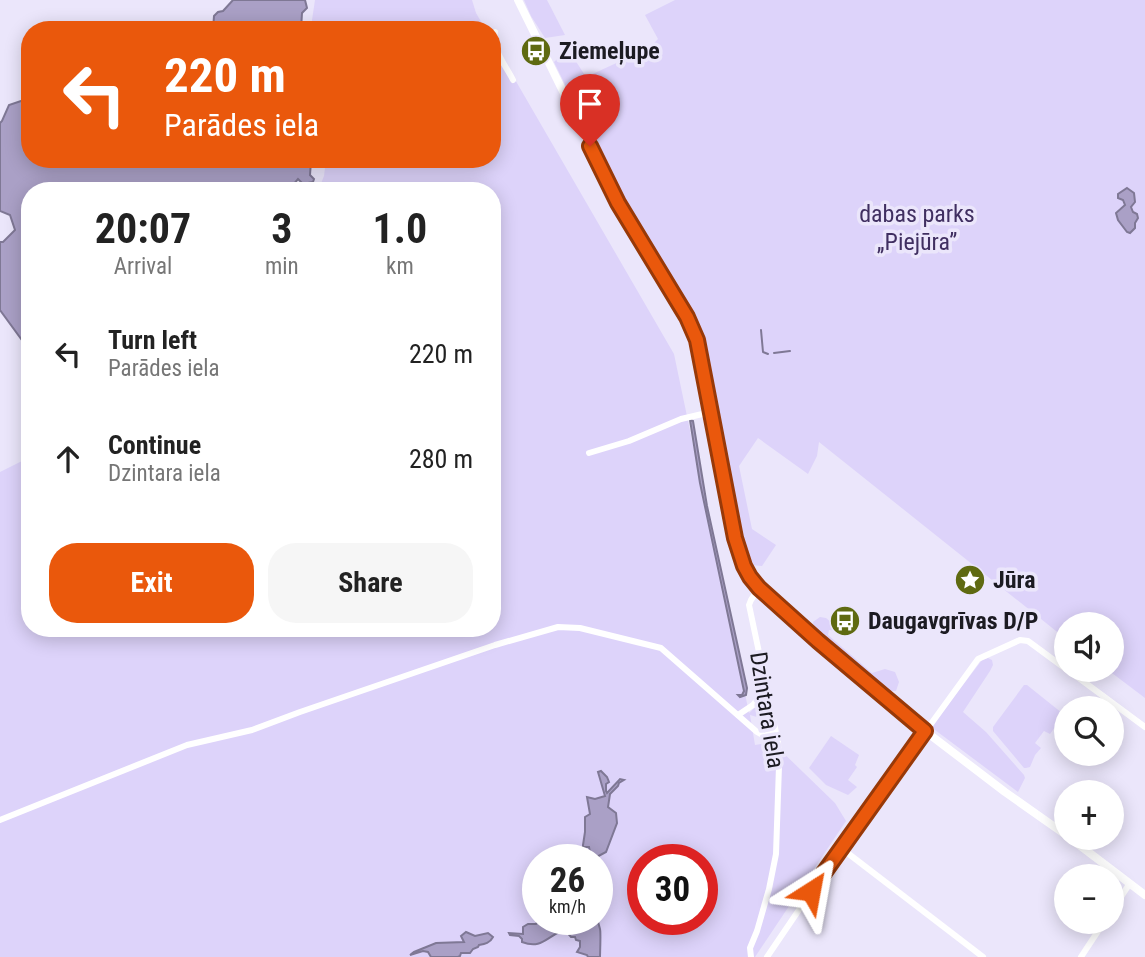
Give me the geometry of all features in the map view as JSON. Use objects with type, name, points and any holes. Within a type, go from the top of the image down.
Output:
[{"type":"street","points":[[518,0],[618,203],[687,317],[697,340],[735,538],[750,577],[823,645],[925,731],[1054,827]]},
{"type":"street","points":[[501,57],[513,80]]},
{"type":"street","points":[[589,453],[629,441],[681,419],[711,412]]},
{"type":"street","name":"Dzintara iela","points":[[751,957],[750,948],[769,889],[776,854],[779,766],[775,733],[749,605],[759,588]]},
{"type":"street","points":[[0,820],[187,745],[252,730],[495,645],[558,627],[580,628],[661,648],[764,736],[775,733]]},
{"type":"street","points":[[766,957],[978,659],[1020,640],[1028,640],[1054,659]]},
{"type":"street","points":[[1084,682],[1145,727]]},
{"type":"street","points":[[738,715],[753,705],[765,689]]},
{"type":"street","points":[[841,848],[983,957]]},
{"type":"street","points":[[1086,850],[1145,895]]},
{"type":"street","points":[[1124,892],[1130,883]]},
{"type":"street","points":[[1081,957],[1096,934]]},
{"type":"green space","points":[[315,0],[472,0],[481,21],[312,21]]},
{"type":"green space","points":[[524,0],[547,0],[565,35],[545,38]]},
{"type":"green space","name":"dabas parks „Piejūra”","points":[[675,0],[1145,0],[1145,698],[1124,682],[1124,612],[1054,612],[1054,629],[819,442],[817,456],[808,474],[758,438],[739,466],[752,529],[776,545],[762,566],[750,565],[728,475],[705,347],[694,319],[621,199],[554,62],[568,49],[586,77],[649,48],[658,39],[645,15]]},
{"type":"green space","points":[[501,56],[674,354],[749,713],[765,698],[771,721],[750,715],[755,745],[772,742],[835,803],[846,821],[755,957],[0,957],[0,472],[21,462],[21,637],[501,637],[501,182],[322,182],[325,168],[501,168]]},
{"type":"green space","points":[[820,617],[826,618],[840,630],[829,630],[828,635],[872,673],[885,669],[895,672],[899,682],[896,691],[885,691],[814,631],[813,622]]},
{"type":"green space","points":[[988,658],[993,665],[963,712],[986,732],[1024,775],[1018,792],[931,727],[982,660]]},
{"type":"green space","points":[[1024,685],[1054,707],[1054,728],[1050,734],[1044,731],[1035,743],[1041,748],[1030,767],[1024,768],[993,731],[993,727]]},
{"type":"green space","points":[[831,736],[859,755],[855,765],[857,767],[848,780],[857,787],[848,795],[826,785],[809,768]]},
{"type":"shaded area","points":[[233,0],[305,0],[307,8],[302,13],[302,21],[214,21],[214,16]]},
{"type":"shaded area","points":[[21,101],[21,168],[310,168],[310,175],[314,179],[313,182],[301,182],[298,179],[296,182],[21,182],[21,339],[0,310],[0,242],[15,230],[10,215],[0,211],[0,123],[9,105]]},
{"type":"shaded area","points":[[1127,188],[1134,193],[1135,202],[1131,207],[1138,218],[1130,233],[1118,220],[1116,213],[1125,205],[1123,200],[1118,198],[1118,194]]},
{"type":"shaded area","points":[[690,420],[693,421],[707,506],[747,688],[746,695],[740,697],[738,695],[742,695],[744,691],[700,483]]},
{"type":"shaded area","points":[[601,771],[607,777],[607,793],[620,779],[624,780],[610,794],[608,807],[616,813],[617,823],[609,844],[583,844],[585,817],[590,814],[587,797],[595,799],[605,796],[598,772]]},
{"type":"shaded area","points":[[466,932],[475,936],[488,933],[493,937],[470,953],[461,953],[458,957],[431,957],[428,952],[423,951],[410,955],[436,943],[464,942],[461,936]]},
{"type":"shaded area","points":[[509,933],[554,935],[542,942],[528,944],[522,942],[519,936]]},
{"type":"shaded area","points":[[569,935],[600,935],[600,957],[588,957],[577,952],[580,941]]},
{"type":"waterway","points":[[761,330],[763,352],[768,354]]},
{"type":"waterway","points":[[774,353],[790,351]]},
{"type":"place","name":"Ziemeļupe","points":[[536,51]]},
{"type":"place","name":"Jūra","points":[[970,580]]},
{"type":"place","name":"Daugavgrīvas D/P","points":[[845,621]]},
{"type":"route","points":[[590,146],[618,203],[687,317],[697,340],[735,538],[739,555],[750,577],[802,627],[925,731],[811,891]]}]
